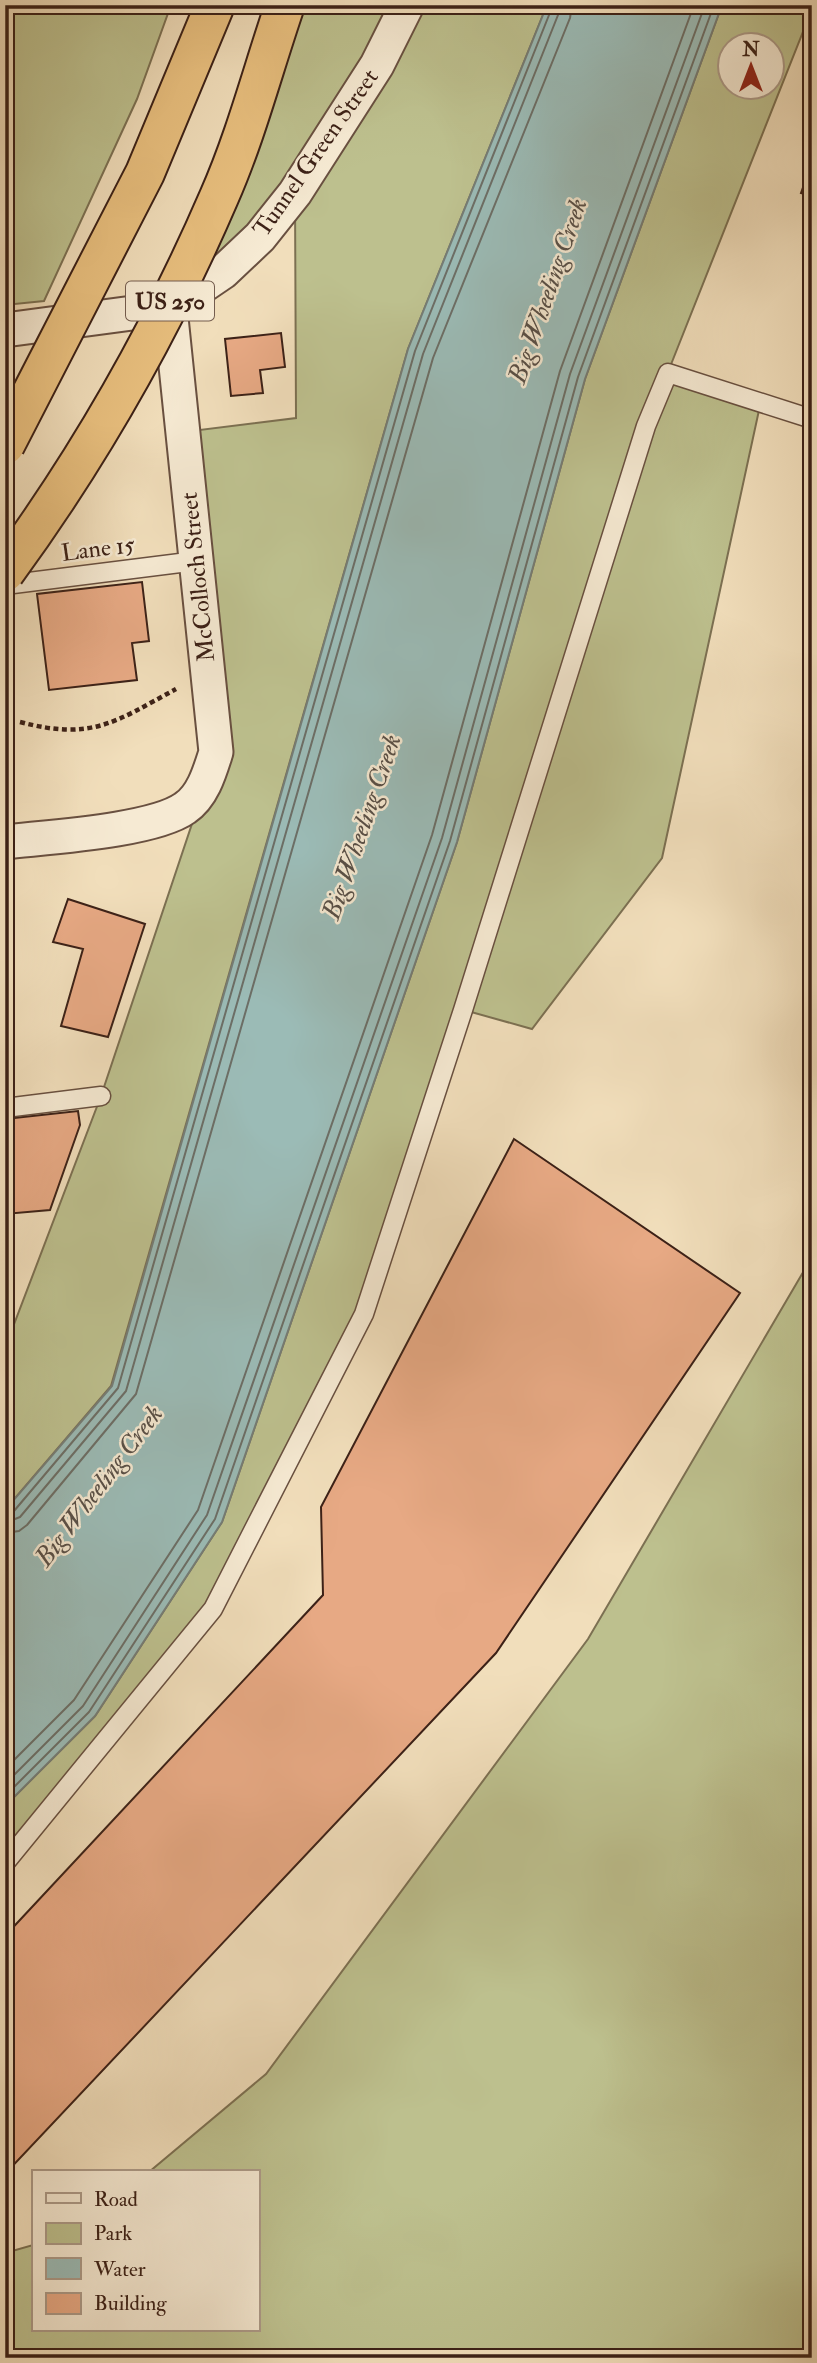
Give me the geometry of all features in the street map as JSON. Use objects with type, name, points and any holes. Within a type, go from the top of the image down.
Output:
[{"type":"highway","name":"US 250","points":[[5,444],[145,173],[215,5]]},
{"type":"highway","name":"US 250","points":[[5,572],[59,499],[160,322],[220,195],[285,5]]},
{"type":"street","name":"Tunnel Green Street","points":[[170,308],[223,272],[260,237],[295,193],[377,65],[407,5]]},
{"type":"street","points":[[5,330],[170,308]]},
{"type":"street","name":"McColloch Street","points":[[5,842],[159,821],[187,807],[207,780],[216,752],[170,308]]},
{"type":"lane","points":[[5,1863],[213,1609],[363,1314],[467,997],[646,426],[668,373],[812,419]]},
{"type":"lane","name":"Lane 15","points":[[5,585],[196,561]]},
{"type":"lane","points":[[5,1108],[102,1096]]},
{"type":"path","points":[[5,14],[12,5]]},
{"type":"path","points":[[20,722],[51,730],[82,731],[110,725],[208,673]]},
{"type":"green space","points":[[5,5],[171,5],[137,99],[44,301],[5,305]]},
{"type":"green space","points":[[285,5],[547,5],[408,349],[111,1386],[5,1510],[5,1348],[101,1096],[216,752],[183,432],[296,418],[295,194],[170,308]]},
{"type":"green space","points":[[722,5],[812,5],[786,75],[786,32],[716,32],[716,102],[775,102],[668,372],[761,401],[662,858],[532,1029],[464,1010],[364,1314],[213,1609],[5,1862],[5,1806],[95,1716],[222,1522],[457,842],[585,379]]},
{"type":"green space","points":[[812,1257],[812,2358],[5,2358],[5,2253],[32,2245],[32,2332],[259,2332],[259,2170],[151,2170],[266,2074],[588,1639]]},
{"type":"water","name":"Big Wheeling Creek","points":[[547,5],[722,5],[585,379],[457,842],[222,1522],[95,1716],[5,1806],[5,1510],[112,1386],[408,349]]},
{"type":"building","points":[[812,162],[812,196],[801,193]]},
{"type":"building","points":[[281,333],[285,367],[260,370],[263,393],[231,396],[225,339]]},
{"type":"building","points":[[142,582],[149,641],[132,643],[137,680],[49,690],[37,594]]},
{"type":"building","points":[[68,899],[145,924],[108,1037],[61,1026],[83,949],[53,942]]},
{"type":"building","points":[[78,1111],[80,1125],[50,1210],[5,1214],[5,1119]]},
{"type":"building","points":[[514,1139],[740,1293],[496,1653],[5,2174],[5,1936],[323,1595],[321,1507]]}]
